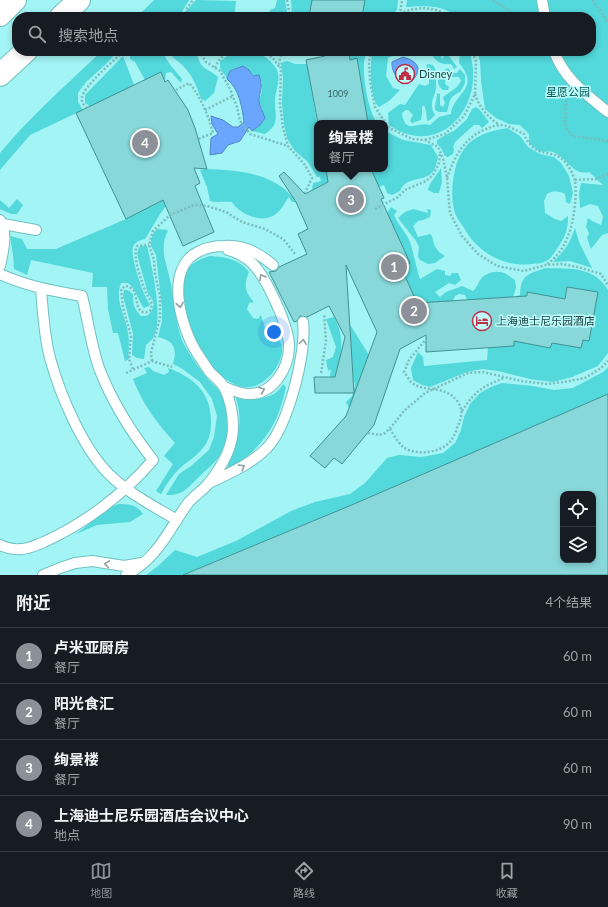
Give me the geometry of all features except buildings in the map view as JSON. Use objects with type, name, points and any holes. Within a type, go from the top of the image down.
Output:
[{"type":"street","points":[[0,15],[15,0]]},
{"type":"street","points":[[66,12],[79,0]]},
{"type":"street","points":[[0,75],[21,56]]},
{"type":"lane","points":[[542,0],[544,12]]},
{"type":"lane","points":[[556,56],[562,70],[584,94],[608,112]]},
{"type":"lane","points":[[0,266],[4,246],[1,223],[36,230]]},
{"type":"lane","points":[[126,575],[146,562],[159,548],[190,500],[207,484],[228,454],[232,441],[232,415],[224,387],[196,352],[188,337],[183,320],[178,285],[183,266],[192,256],[200,251],[208,248],[229,245],[256,253],[274,265]]},
{"type":"lane","points":[[208,248],[233,252],[251,262],[259,271],[269,290],[299,367]]},
{"type":"lane","points":[[0,274],[41,289],[82,296],[97,361],[108,387],[122,416],[135,437],[153,460],[126,488],[65,532],[31,547],[22,549],[5,548],[0,545]]},
{"type":"lane","points":[[41,289],[45,334],[50,358],[77,428],[99,462],[112,478],[177,520]]},
{"type":"lane","points":[[207,484],[246,465],[268,447],[286,413],[299,367],[304,336],[303,322]]},
{"type":"lane","points":[[224,387],[250,394],[260,392],[278,380],[285,368],[289,346],[287,334]]},
{"type":"lane","points":[[44,575],[75,563],[92,561],[124,566],[146,562]]},
{"type":"path","points":[[186,12],[187,8],[193,0]]},
{"type":"path","points":[[287,0],[289,12]]},
{"type":"path","points":[[400,12],[402,0]]},
{"type":"path","points":[[493,0],[511,12]]},
{"type":"path","points":[[592,0],[608,24]]},
{"type":"path","points":[[404,12],[421,8],[440,12]]},
{"type":"path","points":[[87,108],[82,103],[82,96],[88,86],[120,56]]},
{"type":"path","points":[[202,56],[206,62],[220,71],[233,96],[240,121],[250,134],[288,146]]},
{"type":"path","points":[[215,68],[218,60],[222,56]]},
{"type":"path","points":[[270,56],[281,69]]},
{"type":"path","points":[[281,56],[279,62],[281,69],[280,103],[283,128],[288,146],[305,165],[312,178],[305,193]]},
{"type":"path","points":[[370,56],[370,81],[375,107],[383,120]]},
{"type":"path","points":[[474,56],[476,61],[475,94],[477,101],[492,120],[499,125]]},
{"type":"path","points":[[176,90],[189,83],[196,92],[212,132],[198,139]]},
{"type":"path","points":[[561,87],[566,101],[565,124],[567,130],[573,136],[608,141]]},
{"type":"path","points":[[388,127],[412,139],[425,140],[444,134],[464,116],[475,94]]},
{"type":"path","points":[[204,110],[233,96]]},
{"type":"path","points":[[447,178],[454,159],[464,145],[479,131],[499,125],[509,126],[524,134],[528,144],[535,149],[557,156],[565,161],[575,180],[573,219],[569,235],[563,247],[553,260],[546,265]]},
{"type":"path","points":[[425,140],[438,147],[443,158],[447,178],[450,213],[462,236],[478,254],[497,266],[524,270],[546,265],[561,264],[578,266],[601,274],[608,284]]},
{"type":"path","points":[[375,209],[398,197],[405,190],[426,181],[433,176],[439,163],[440,152]]},
{"type":"path","points":[[575,180],[596,179],[608,174]]},
{"type":"path","points":[[133,370],[129,359],[130,336],[123,308],[121,289],[126,286],[131,287],[134,292],[136,305],[140,310],[145,312],[150,311],[152,304],[145,289],[135,251],[137,246],[149,245]]},
{"type":"path","points":[[321,373],[326,341],[324,314]]},
{"type":"path","points":[[426,339],[409,360],[404,372],[412,382],[424,387],[443,390],[457,402],[462,411]]},
{"type":"path","points":[[126,373],[152,361],[172,367]]},
{"type":"path","points":[[368,433],[379,435],[385,433],[404,411],[425,393],[468,373],[483,372],[521,381],[547,384],[585,378],[601,368],[608,361]]},
{"type":"path","points":[[390,429],[403,446],[408,449],[427,452],[439,450],[452,440],[460,423],[462,411],[479,389],[506,377]]},
{"type":"green space","points":[[154,0],[189,0],[182,12],[142,12]]},
{"type":"green space","points":[[196,0],[236,1],[235,12],[186,11]]},
{"type":"green space","points":[[277,0],[285,0],[287,12],[269,12],[275,8]]},
{"type":"green space","points":[[291,0],[312,0],[310,12],[292,12]]},
{"type":"green space","points":[[365,0],[398,0],[397,10],[395,12],[363,12]]},
{"type":"green space","name":"星愿公园","points":[[407,0],[608,0],[608,233],[602,235],[591,249],[587,238],[589,233],[586,227],[588,218],[601,225],[603,217],[598,206],[590,204],[580,208],[579,193],[581,183],[603,185],[589,172],[583,173],[574,169],[559,155],[551,152],[539,151],[529,143],[529,134],[520,125],[509,124],[496,118],[485,109],[478,56],[596,56],[596,12],[449,12],[439,8],[426,6],[406,7]]},
{"type":"green space","points":[[97,56],[113,56],[86,82],[78,93],[78,102],[83,110],[30,135],[0,170],[0,153],[37,113]]},
{"type":"green space","points":[[123,56],[134,85],[91,107],[85,103],[85,95]]},
{"type":"green space","points":[[130,56],[165,56],[182,79],[181,83],[171,72],[166,73],[165,82],[161,72],[145,80],[135,62],[130,59]]},
{"type":"green space","points":[[172,56],[198,56],[202,66],[218,77],[214,93],[205,101],[201,99],[190,74]]},
{"type":"green space","points":[[228,56],[264,56],[270,61],[277,70],[278,80],[275,101],[275,123],[265,134],[252,131],[260,125],[262,109],[259,102],[262,82],[243,66],[230,71],[227,79],[221,71],[220,61]]},
{"type":"green space","points":[[350,56],[366,56],[364,62],[365,86],[371,110],[376,120],[367,120],[357,59],[350,60]]},
{"type":"green space","points":[[392,56],[388,58],[386,76],[393,88],[400,90],[389,101],[379,107],[376,103],[372,89],[372,57]]},
{"type":"green space","points":[[433,56],[441,56],[442,60],[444,56],[449,56],[457,67],[454,69],[451,64],[444,64]]},
{"type":"green space","points":[[460,56],[470,56],[473,71],[472,90],[466,107],[456,121],[442,131],[426,136],[408,134],[389,125],[388,113],[400,104],[405,105],[419,84],[425,86],[429,84],[429,78],[426,75],[427,64],[433,65],[437,72],[436,88],[432,102],[435,115],[427,121],[424,105],[422,107],[421,120],[412,123],[410,121],[413,115],[406,110],[402,113],[404,120],[409,126],[425,124],[430,125],[439,117],[451,114],[453,107],[467,85],[465,72],[459,63]]},
{"type":"green space","points":[[287,61],[295,64],[307,64],[316,120],[314,120],[314,172],[308,162],[295,151],[287,138],[282,103],[283,78],[281,63]]},
{"type":"green space","points":[[448,68],[452,73],[457,73],[460,69],[465,75],[465,83],[461,91],[450,100],[447,112],[439,112],[435,110],[437,93],[440,94],[440,105],[443,107],[445,103],[443,97],[457,87],[461,81],[459,77],[450,77],[449,73],[446,74],[445,84],[449,87],[448,90],[443,90],[441,88],[438,84],[439,77],[441,72]]},
{"type":"green space","points":[[476,107],[489,122],[482,128],[479,125],[474,125],[455,142],[453,154],[448,157],[445,156],[437,144],[437,140],[455,130],[467,119],[472,109]]},
{"type":"green space","points":[[507,128],[520,136],[528,147],[540,154],[554,157],[561,163],[569,176],[573,193],[570,204],[566,202],[565,194],[556,191],[547,194],[544,201],[545,213],[561,221],[568,216],[568,220],[564,238],[551,257],[547,261],[541,263],[524,265],[508,263],[487,253],[470,237],[455,212],[452,195],[453,180],[458,160],[462,152],[467,145],[480,136]]},
{"type":"green space","points":[[388,132],[403,140],[431,145],[438,157],[435,168],[430,174],[426,177],[407,183],[400,191],[392,195],[387,193],[384,185],[379,187],[372,172],[388,172]]},
{"type":"green space","points":[[441,168],[442,182],[439,193],[434,193],[428,190],[431,182]]},
{"type":"green space","points":[[206,169],[244,172],[268,179],[288,192],[296,202],[292,202],[289,197],[279,211],[272,217],[253,217],[241,211],[232,202],[210,201],[207,187],[200,170]]},
{"type":"green space","points":[[314,172],[329,172],[335,178],[312,190],[313,183],[321,181],[320,177],[317,177]]},
{"type":"green space","points":[[167,198],[168,203],[145,239],[135,244],[133,247],[135,267],[144,293],[150,304],[149,306],[144,308],[128,283],[121,283],[119,290],[120,302],[129,340],[129,359],[125,361],[118,333],[113,333],[108,309],[107,287],[92,287],[93,273],[31,260],[27,275],[14,269],[10,236],[22,239],[27,249],[56,249],[126,219]]},
{"type":"green space","points":[[17,199],[23,205],[17,214],[11,214],[0,209],[0,200],[9,208]]},
{"type":"green space","points":[[391,207],[397,211],[394,215],[410,242],[420,279],[437,269],[445,271],[445,275],[450,276],[452,273],[458,273],[461,280],[455,285],[449,283],[435,292],[440,297],[446,292],[462,286],[473,291],[482,278],[491,273],[501,272],[515,280],[516,288],[513,297],[467,300],[465,295],[459,294],[455,296],[453,301],[417,303],[401,267],[409,263],[387,213]]},
{"type":"green space","points":[[413,209],[428,213],[427,209],[431,210],[430,217],[418,221],[413,226],[418,237],[430,234],[436,248],[445,256],[435,263],[428,264],[420,260],[418,257],[419,247],[416,241],[398,218],[405,212]]},
{"type":"green space","points":[[575,228],[579,242],[592,268],[570,261],[553,262],[567,246]]},
{"type":"green space","points":[[158,229],[168,230],[164,243],[164,255],[172,288],[177,324],[182,341],[207,378],[220,392],[228,417],[226,440],[218,458],[186,490],[172,495],[166,495],[179,474],[191,466],[209,450],[214,437],[217,416],[212,399],[200,382],[173,364],[175,354],[171,343],[158,337],[162,321],[162,309],[156,255],[151,246],[151,239],[154,232]]},
{"type":"green space","points":[[147,246],[152,267],[157,306],[156,329],[153,338],[146,345],[144,359],[137,358],[132,355],[133,334],[123,296],[124,290],[128,290],[133,294],[134,306],[141,316],[147,316],[152,311],[154,305],[148,294],[137,254],[139,247]]},
{"type":"green space","points":[[210,256],[236,261],[249,272],[246,280],[246,287],[248,295],[254,302],[249,303],[247,309],[253,318],[258,319],[261,315],[267,334],[271,337],[278,338],[282,344],[279,363],[275,370],[256,386],[246,387],[228,381],[205,358],[192,332],[184,297],[185,276],[193,263]]},
{"type":"green space","points":[[546,268],[581,270],[596,277],[608,290],[608,353],[598,366],[572,377],[553,382],[482,369],[467,372],[430,387],[413,380],[411,368],[418,352],[423,357],[424,366],[487,360],[488,348],[514,346],[513,327],[519,342],[550,348],[552,343],[581,348],[583,340],[589,341],[598,292],[567,287],[564,305],[527,292],[523,314],[513,301],[516,296],[520,295],[522,283],[527,276]]},
{"type":"green space","points":[[334,317],[340,332],[341,347],[335,377],[330,377],[331,369],[328,371],[326,360],[333,357],[336,347],[326,319]]},
{"type":"green space","points":[[349,323],[369,355],[349,408],[346,402],[352,396],[355,386],[350,358],[351,346]]},
{"type":"green space","points":[[149,367],[153,371],[164,375],[169,372],[168,368],[193,381],[204,394],[208,402],[211,421],[210,436],[207,442],[197,455],[176,472],[161,494],[156,491],[173,464],[164,456],[175,443],[151,413],[141,397],[133,379],[147,373],[144,368]]},
{"type":"green space","points":[[608,367],[608,394],[354,504],[182,575],[146,575],[175,550],[197,557],[236,541],[291,511],[315,502],[350,494],[365,483],[387,458],[399,455],[421,457],[443,453],[455,443],[470,404],[480,393],[491,387],[502,383],[554,390],[573,388],[603,372]]},
{"type":"green space","points":[[283,384],[286,387],[283,400],[279,413],[268,434],[243,460],[231,468],[227,466],[234,449],[238,432],[239,416],[236,398],[255,399],[269,396],[280,389]]},
{"type":"green space","points":[[119,504],[132,506],[143,514],[130,522],[97,525],[76,534],[111,507]]},
{"type":"shaded area","points":[[403,57],[412,61],[417,66],[417,73],[412,81],[404,81],[400,79],[393,70],[392,62]]},
{"type":"shaded area","points":[[243,66],[249,70],[253,76],[259,75],[261,87],[259,102],[265,118],[260,125],[252,131],[249,127],[240,141],[228,145],[222,153],[210,155],[211,138],[218,134],[212,124],[211,116],[223,120],[233,127],[238,127],[244,122],[241,104],[237,93],[227,79],[230,71]]},
{"type":"place","name":"Disney","points":[[405,74]]},
{"type":"place","name":"上海迪士尼乐园酒店会议中心","points":[[145,143]]},
{"type":"place","name":"绚景楼","points":[[351,200]]},
{"type":"place","name":"卢米亚厨房","points":[[394,267]]},
{"type":"place","name":"阳光食汇","points":[[414,311]]},
{"type":"place","name":"上海迪士尼乐园酒店","points":[[482,321]]}]
